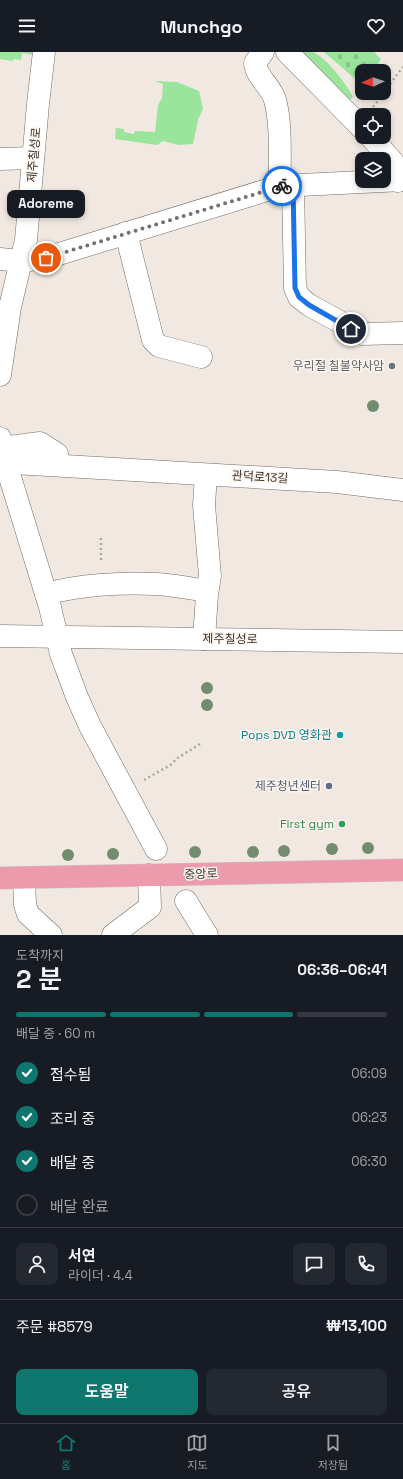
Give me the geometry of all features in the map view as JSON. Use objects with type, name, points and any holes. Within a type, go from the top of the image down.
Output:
[{"type":"main road","name":"중앙로","points":[[0,878],[399,869]]},
{"type":"street","name":"제주칠성로","points":[[0,375],[10,307],[10,260],[26,240],[44,52]]},
{"type":"street","points":[[263,52],[255,63],[255,68],[269,88],[278,112],[287,185],[295,288],[299,297],[328,316],[362,334],[403,333]]},
{"type":"street","points":[[287,52],[355,110]]},
{"type":"street","points":[[10,260],[46,258],[287,185],[400,180],[393,162],[377,144]]},
{"type":"street","points":[[0,159],[33,158]]},
{"type":"street","points":[[126,233],[153,340],[158,346],[201,357]]},
{"type":"street","points":[[3,450],[46,594],[61,654],[77,697],[90,726],[156,848]]},
{"type":"street","name":"관덕로13길","points":[[3,450],[14,463],[337,482],[403,490]]},
{"type":"street","points":[[204,639],[207,591],[210,576],[204,506],[206,474]]},
{"type":"street","points":[[46,594],[56,591],[103,585],[138,583],[207,591]]},
{"type":"street","name":"제주칠성로","points":[[0,636],[403,642]]},
{"type":"street","points":[[113,935],[150,907],[149,875]]},
{"type":"street","points":[[24,878],[25,905],[28,914],[51,935]]},
{"type":"street","points":[[186,901],[207,935]]},
{"type":"path","points":[[391,83],[403,67]]},
{"type":"path","points":[[125,791],[172,764],[176,759],[200,744]]},
{"type":"green space","points":[[0,52],[33,52],[33,55],[22,53],[21,60],[14,59],[13,61],[0,59]]},
{"type":"green space","points":[[300,52],[313,52],[324,59],[341,79],[353,97],[350,100]]},
{"type":"green space","points":[[324,52],[356,52],[369,64],[355,64],[355,79]]},
{"type":"green space","points":[[356,52],[374,52],[381,59],[378,64],[369,64]]},
{"type":"green space","points":[[155,81],[177,82],[199,91],[203,109],[198,120],[193,144],[179,145],[163,141],[157,145],[115,139],[116,128],[124,129],[124,132],[134,134],[135,131],[155,132],[158,105],[162,98],[163,84]]},
{"type":"way so far","points":[[46,258],[282,186]]},
{"type":"place","name":"Adoreme","points":[[46,258]]},
{"type":"place","name":"우리절 칠불약사암","points":[[392,366]]},
{"type":"place","name":"Pops DVD 영화관","points":[[340,735]]},
{"type":"place","name":"제주청년센터","points":[[329,786]]},
{"type":"place","name":"First gym","points":[[342,824]]},
{"type":"route","points":[[282,186],[293,185],[295,288],[299,297],[309,305],[351,329]]}]
